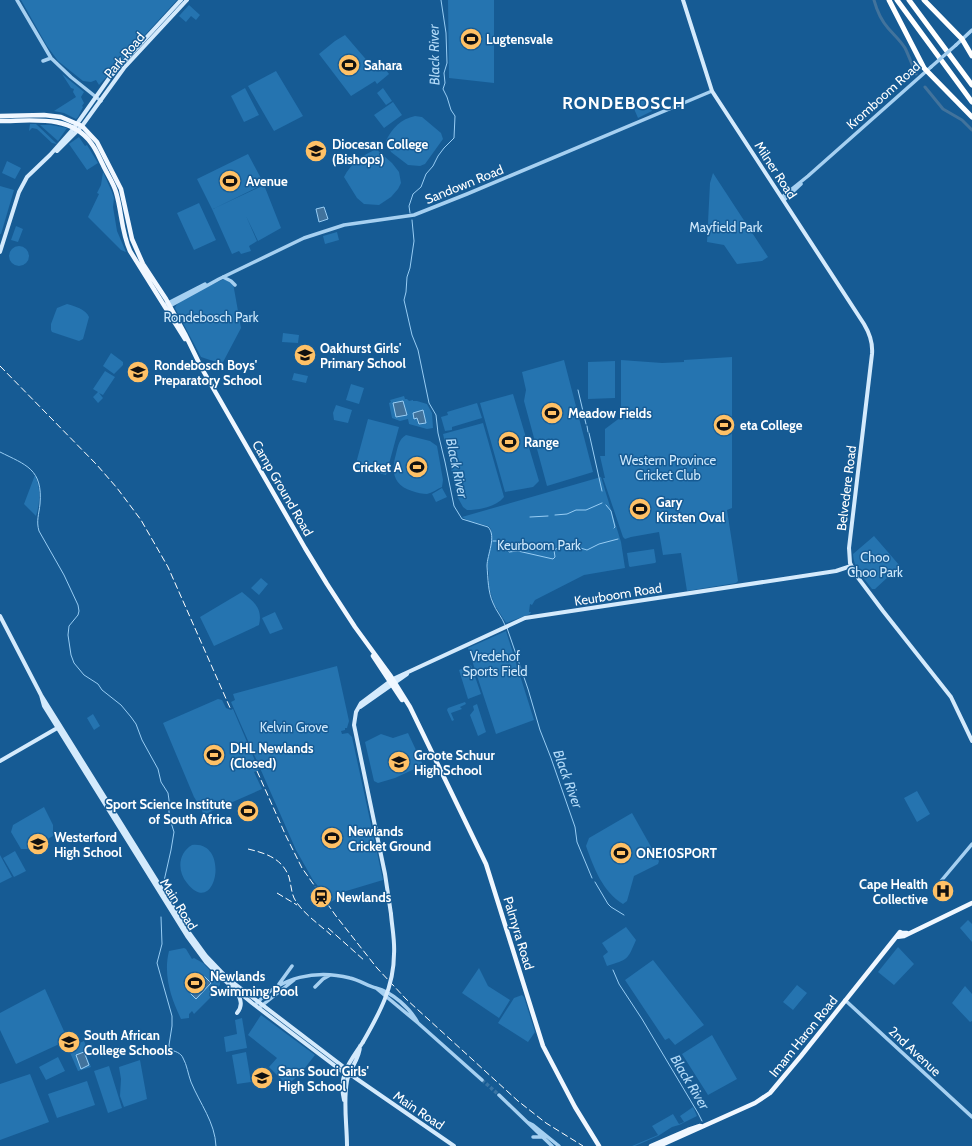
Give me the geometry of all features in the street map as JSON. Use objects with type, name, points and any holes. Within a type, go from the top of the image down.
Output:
[{"type":"highway","points":[[889,0],[924,73],[972,117]]},
{"type":"highway","points":[[897,0],[972,102]]},
{"type":"highway","points":[[909,0],[972,85]]},
{"type":"highway","points":[[924,0],[962,39],[972,56]]},
{"type":"main road","name":"Park Road","points":[[78,127],[95,96],[110,77],[181,0]]},
{"type":"main road","name":"Park Road","points":[[78,127],[101,101],[128,64],[187,0]]},
{"type":"main road","name":"Milner Road","points":[[683,0],[712,91],[864,324],[869,332],[872,343]]},
{"type":"main road","points":[[0,116],[50,115],[65,118],[78,127]]},
{"type":"main road","points":[[0,121],[53,121],[78,127]]},
{"type":"main road","points":[[0,252],[22,185],[33,170],[61,147],[78,127]]},
{"type":"main road","name":"Camp Ground Road","points":[[78,127],[93,146],[113,184],[116,192],[125,241],[133,257],[166,305]]},
{"type":"main road","name":"Camp Ground Road","points":[[78,127],[93,137],[101,149],[121,189],[132,239],[139,257],[166,305],[304,548],[392,682]]},
{"type":"main road","points":[[120,212],[123,216],[127,217],[122,224]]},
{"type":"main road","name":"Belvedere Road","points":[[852,568],[849,548],[872,354],[872,343]]},
{"type":"main road","points":[[852,568],[883,611],[951,697],[972,741]]},
{"type":"main road","name":"Keurboom Road","points":[[348,1073],[355,1053],[363,1042],[385,1002],[392,978],[394,956],[386,874],[355,728],[355,716],[360,707],[392,682],[413,670],[509,625],[534,616],[852,568]]},
{"type":"main road","name":"Main Road","points":[[0,616],[59,727],[191,942],[211,968],[234,989],[258,1005],[348,1073],[454,1146]]},
{"type":"main road","name":"Palmyra Road","points":[[392,682],[410,707],[417,725],[486,864],[534,1020],[547,1055],[580,1116],[600,1146]]},
{"type":"main road","points":[[0,761],[59,727]]},
{"type":"main road","name":"Main Road","points":[[59,727],[198,946],[222,973],[258,1005]]},
{"type":"main road","points":[[896,936],[902,936],[972,903]]},
{"type":"main road","name":"Imam Haron Road","points":[[651,1146],[755,1103],[770,1092],[896,936],[900,932],[903,934],[906,933]]},
{"type":"main road","points":[[234,989],[242,1003],[241,1008],[237,1013]]},
{"type":"main road","points":[[347,1146],[345,1104],[342,1092],[348,1073]]},
{"type":"main road","name":"Imam Haron Road","points":[[659,1146],[699,1129],[702,1126]]},
{"type":"main road","points":[[662,1146],[675,1140]]},
{"type":"street","points":[[17,0],[51,58],[65,72],[101,101]]},
{"type":"street","name":"Kromboom Road","points":[[783,199],[972,30]]},
{"type":"street","points":[[43,61],[51,58]]},
{"type":"street","name":"Sandown Road","points":[[166,305],[204,284],[221,278],[304,238],[344,225],[414,215],[712,91]]},
{"type":"street","points":[[221,278],[231,281],[235,285]]},
{"type":"street","points":[[936,887],[972,844]]},
{"type":"street","points":[[258,1005],[281,982],[292,966]]},
{"type":"street","points":[[274,989],[288,981],[312,974],[333,975],[355,979],[376,988],[418,1022],[482,1080]]},
{"type":"street","points":[[315,987],[325,978],[333,975]]},
{"type":"street","points":[[258,1005],[294,980]]},
{"type":"street","name":"2nd Avenue","points":[[845,1000],[972,1117]]},
{"type":"street","points":[[499,1095],[552,1146]]},
{"type":"street","points":[[528,1123],[533,1125],[559,1146]]},
{"type":"street","points":[[533,1137],[537,1136],[542,1138]]},
{"type":"green space","points":[[21,0],[177,0],[99,85],[96,80],[91,82],[83,81],[58,61],[47,46]]},
{"type":"green space","name":"Lugtensvale","points":[[448,0],[494,0],[494,83],[449,78]]},
{"type":"green space","points":[[189,5],[200,15],[196,20],[191,16],[186,22],[179,16]]},
{"type":"green space","name":"Sahara","points":[[345,35],[376,71],[383,66],[389,74],[377,84],[375,81],[351,96],[319,54]]},
{"type":"green space","points":[[276,71],[303,116],[274,131],[248,86]]},
{"type":"green space","points":[[62,74],[84,92],[81,97],[84,103],[82,106],[83,107],[76,119],[64,113],[54,111],[76,97],[73,92],[74,89],[71,88]]},
{"type":"green space","points":[[245,88],[259,115],[244,122],[231,96]]},
{"type":"green space","points":[[383,88],[392,101],[386,105],[377,93]]},
{"type":"green space","points":[[647,98],[652,111],[638,118],[632,104]]},
{"type":"green space","points":[[393,102],[402,115],[384,128],[374,115]]},
{"type":"green space","points":[[415,116],[422,117],[441,133],[443,139],[425,164],[420,166],[408,165],[391,152],[386,141],[391,132],[401,122]]},
{"type":"green space","points":[[30,124],[36,124],[57,144],[52,143],[37,129],[32,128],[29,131]]},
{"type":"green space","points":[[40,125],[51,125],[67,128],[58,141]]},
{"type":"green space","points":[[79,137],[85,146],[87,145],[98,163],[87,170],[69,144]]},
{"type":"green space","points":[[376,149],[392,163],[399,172],[401,183],[391,197],[379,205],[364,204],[357,198],[344,177],[357,160]]},
{"type":"green space","points":[[248,154],[264,184],[213,209],[264,185],[281,228],[258,241],[246,216],[257,241],[249,246],[251,251],[241,254],[239,251],[232,254],[197,179]]},
{"type":"green space","points":[[7,161],[21,168],[15,179],[2,173]]},
{"type":"green space","points":[[103,172],[114,198],[113,207],[117,231],[126,252],[121,250],[88,217],[99,194],[97,193],[101,185]]},
{"type":"green space","name":"Mayfield Park","points":[[713,173],[768,257],[762,261],[737,264],[724,245],[707,242],[710,183]]},
{"type":"green space","points":[[0,186],[14,190],[1,234],[0,234]]},
{"type":"green space","points":[[199,203],[216,240],[194,250],[177,213]]},
{"type":"green space","points":[[16,226],[23,229],[18,242],[11,240]]},
{"type":"green space","points":[[337,232],[339,240],[325,244],[323,236]]},
{"type":"green space","points":[[19,246],[26,249],[29,256],[26,263],[19,266],[12,263],[9,256],[12,249]]},
{"type":"green space","name":"Rondebosch Park","points":[[224,279],[233,283],[241,328],[222,364],[201,357],[175,308],[189,296]]},
{"type":"green space","points":[[67,304],[83,310],[89,317],[83,339],[79,341],[52,332],[51,330],[51,324],[57,308]]},
{"type":"green space","points":[[283,333],[299,335],[298,343],[282,342]]},
{"type":"green space","points":[[111,353],[123,362],[123,365],[114,374],[103,366]]},
{"type":"green space","name":"Western Province Cricket Club","points":[[732,357],[732,508],[727,510],[738,581],[736,583],[687,591],[681,553],[663,555],[659,532],[625,539],[623,537],[603,478],[605,478],[600,456],[605,456],[605,429],[621,417],[621,360],[662,363]]},
{"type":"green space","name":"Meadow Fields","points":[[564,360],[593,472],[547,486],[524,401],[526,390],[522,372]]},
{"type":"green space","points":[[615,361],[615,398],[588,399],[588,362]]},
{"type":"green space","points":[[105,371],[115,377],[103,395],[99,393],[103,398],[98,403],[93,397],[98,392],[93,389]]},
{"type":"green space","points":[[294,373],[308,376],[306,383],[292,380]]},
{"type":"green space","points":[[351,384],[364,388],[359,404],[346,400]]},
{"type":"green space","name":"Range","points":[[513,394],[539,481],[533,487],[505,492],[480,403]]},
{"type":"green space","points":[[404,396],[405,399],[409,401],[413,400],[427,404],[432,413],[433,428],[427,429],[409,424],[408,419],[400,421],[392,418],[389,403],[391,402],[390,400]]},
{"type":"green space","points":[[477,403],[482,418],[452,427],[452,430],[445,431],[441,417],[448,415],[447,412]]},
{"type":"green space","points":[[336,405],[352,410],[348,423],[334,420],[333,413]]},
{"type":"green space","points":[[368,419],[399,427],[386,475],[355,467]]},
{"type":"green space","points":[[483,423],[504,497],[492,506],[467,510],[463,507],[458,498],[443,434]]},
{"type":"green space","name":"Cricket A","points":[[406,435],[430,441],[437,446],[443,480],[442,487],[427,494],[422,494],[406,488],[397,481],[394,472],[394,460],[399,443]]},
{"type":"green space","points":[[35,475],[39,496],[36,516],[24,504]]},
{"type":"green space","name":"Keurboom Park","points":[[601,477],[621,542],[625,568],[584,575],[535,600],[532,605],[530,604],[530,614],[506,623],[494,604],[489,587],[489,573],[487,565],[492,538],[491,529],[488,526],[469,521],[462,517]]},
{"type":"green space","points":[[442,488],[447,497],[436,502],[432,494]]},
{"type":"green space","name":"Choo Choo Park","points":[[874,536],[900,566],[875,589],[872,589],[857,568],[853,559],[853,554]]},
{"type":"green space","points":[[654,549],[655,563],[629,566],[627,553]]},
{"type":"green space","points":[[261,578],[268,584],[259,595],[251,588]]},
{"type":"green space","points":[[242,592],[254,602],[259,610],[259,625],[214,646],[200,617]]},
{"type":"green space","points":[[275,612],[283,629],[270,634],[262,618]]},
{"type":"green space","name":"Vredehof Sports Field","points":[[506,631],[534,720],[496,734],[468,648]]},
{"type":"green space","points":[[471,665],[481,694],[468,699],[459,670]]},
{"type":"green space","name":"Kelvin Grove","points":[[337,666],[349,721],[347,728],[341,731],[342,734],[348,733],[352,737],[383,880],[343,892],[343,895],[331,902],[313,880],[296,850],[231,702],[235,700],[233,694]]},
{"type":"green space","name":"DHL Newlands (Closed)","points":[[218,699],[222,700],[226,708],[231,710],[233,709],[259,770],[254,772],[262,789],[203,815],[163,723]]},
{"type":"green space","points":[[465,702],[466,704],[460,707],[462,709],[451,713],[454,720],[452,721],[447,710],[448,708]]},
{"type":"green space","points":[[477,704],[486,732],[478,736],[470,715],[474,710],[473,706]]},
{"type":"green space","points":[[93,714],[100,726],[94,730],[87,718]]},
{"type":"green space","points":[[408,733],[423,765],[395,778],[378,783],[374,781],[365,742],[381,734],[393,738]]},
{"type":"green space","points":[[917,791],[930,814],[917,822],[904,798]]},
{"type":"green space","points":[[44,807],[53,825],[53,836],[30,849],[21,849],[11,832],[13,825]]},
{"type":"green space","name":"ONE10SPORT","points":[[632,813],[659,861],[658,864],[634,876],[627,901],[623,904],[609,893],[604,886],[586,846],[589,838]]},
{"type":"green space","points":[[192,845],[204,847],[212,854],[215,865],[215,876],[212,886],[206,892],[197,892],[187,883],[180,868],[180,862],[184,853],[187,848]]},
{"type":"green space","points":[[15,851],[26,871],[14,877],[3,858]]},
{"type":"green space","points":[[0,855],[12,877],[0,883]]},
{"type":"green space","points":[[968,920],[972,924],[972,942],[960,928]]},
{"type":"green space","points":[[626,927],[636,940],[631,952],[623,960],[607,966],[603,956],[608,952],[602,943]]},
{"type":"green space","points":[[898,947],[914,964],[894,985],[878,972]]},
{"type":"green space","name":"Newlands Swimming Pool","points":[[184,948],[192,959],[194,958],[203,963],[220,981],[220,985],[217,988],[219,989],[194,1014],[192,1011],[189,1014],[189,1018],[181,1019],[171,995],[167,960],[169,951]]},
{"type":"green space","points":[[653,960],[704,1025],[675,1045],[669,1038],[665,1040],[625,980]]},
{"type":"green space","points":[[479,968],[488,986],[510,1000],[499,1018],[462,993]]},
{"type":"green space","points":[[797,985],[807,993],[793,1010],[783,1002]]},
{"type":"green space","points":[[965,986],[972,994],[972,1021],[970,1022],[952,1003]]},
{"type":"green space","points":[[45,989],[68,1040],[16,1064],[0,1030],[0,1013]]},
{"type":"green space","points":[[522,995],[524,997],[535,1032],[528,1042],[498,1023],[514,998]]},
{"type":"green space","points":[[261,1015],[315,1055],[301,1073],[292,1081],[284,1082],[269,1067],[277,1058],[248,1035]]},
{"type":"green space","points":[[242,1018],[247,1048],[226,1052],[224,1037],[237,1034],[235,1020]]},
{"type":"green space","points":[[712,1035],[737,1079],[708,1095],[682,1054]]},
{"type":"green space","points":[[84,1041],[87,1048],[84,1050],[91,1067],[78,1071],[68,1048]]},
{"type":"green space","points":[[246,1052],[251,1082],[237,1084],[232,1055]]},
{"type":"green space","points":[[58,1057],[65,1071],[46,1080],[39,1067]]},
{"type":"green space","points":[[140,1060],[147,1099],[124,1107],[120,1096],[121,1079],[119,1067]]},
{"type":"green space","points":[[109,1066],[122,1108],[108,1113],[94,1071]]},
{"type":"green space","points":[[30,1074],[49,1122],[0,1140],[0,1084]]},
{"type":"green space","points":[[87,1081],[95,1105],[57,1118],[48,1094]]},
{"type":"green space","points":[[693,1107],[697,1116],[679,1125],[672,1127],[658,1136],[632,1146],[658,1135],[652,1126],[673,1114],[679,1124],[684,1122],[680,1116]]},
{"type":"shaded area","points":[[324,207],[328,219],[319,222],[316,209]]},
{"type":"shaded area","points":[[403,401],[407,415],[396,417],[393,403]]},
{"type":"shaded area","points":[[423,410],[426,423],[419,424],[417,418],[414,419],[413,413]]},
{"type":"shaded area","points":[[204,976],[211,983],[196,999],[188,991]]},
{"type":"shaded area","points":[[84,1052],[89,1065],[81,1069],[76,1055]]},
{"type":"waterway","name":"Black River","points":[[410,213],[409,206],[413,194],[421,187],[426,174],[433,166],[438,156],[454,138],[455,116],[451,110],[443,89],[445,83],[444,73],[447,63],[446,33],[441,0]]},
{"type":"waterway","points":[[874,0],[883,22],[905,48],[916,74]]},
{"type":"waterway","points":[[925,87],[943,109],[962,120],[972,130]]},
{"type":"waterway","name":"Black River","points":[[412,220],[414,241],[404,300],[412,335],[418,350],[429,403],[436,415],[438,433],[454,506],[462,519],[488,527],[491,531],[492,540],[487,562],[489,590],[494,606],[505,625]]},
{"type":"waterway","points":[[578,390],[586,424]]},
{"type":"waterway","points":[[587,426],[588,432]]},
{"type":"waterway","points":[[589,433],[602,491]]},
{"type":"waterway","points":[[0,452],[25,465],[36,476],[39,483],[39,531],[64,575],[78,605],[78,615],[69,626],[68,635],[71,655],[74,663],[84,675],[98,684],[102,690],[121,705],[131,717],[136,724],[142,740],[158,769],[161,782],[168,793],[169,816],[174,832],[164,881]]},
{"type":"waterway","points":[[555,515],[567,514],[576,510],[586,510],[602,503]]},
{"type":"waterway","points":[[606,505],[611,511],[614,528]]},
{"type":"waterway","points":[[530,517],[548,516]]},
{"type":"waterway","points":[[567,544],[587,550],[599,544],[618,539]]},
{"type":"waterway","points":[[493,541],[500,541],[509,552],[518,551],[553,559],[555,557],[554,550],[558,548]]},
{"type":"waterway","name":"Black River","points":[[507,628],[528,689],[540,730],[575,827],[577,842],[592,878]]},
{"type":"waterway","name":"Black River","points":[[595,882],[608,904],[624,915]]},
{"type":"waterway","points":[[161,917],[162,944],[157,963],[172,1016],[169,1045],[170,1050],[182,1056],[191,1082],[210,1121],[216,1146]]},
{"type":"waterway","name":"Black River","points":[[613,970],[619,984],[642,1019],[702,1121]]},
{"type":"tunnel","points":[[482,1080],[499,1095]]},
{"type":"railway","points":[[0,366],[97,465],[117,488],[141,520],[168,567],[231,710]]},
{"type":"railway","points":[[257,771],[302,868],[336,916],[377,968],[406,999],[518,1101],[546,1123],[583,1146]]},
{"type":"railway","points":[[248,849],[261,852],[272,857],[282,865],[289,877],[293,895],[297,903],[331,935]]},
{"type":"railway","points":[[277,893],[297,905]]},
{"type":"railway","points":[[328,928],[365,961]]},
{"type":"place","name":"Lugtensvale","points":[[471,39]]},
{"type":"place","name":"Sahara","points":[[349,65]]},
{"type":"place","name":"Diocesan College (Bishops)","points":[[316,151]]},
{"type":"place","name":"Avenue","points":[[230,181]]},
{"type":"place","name":"Oakhurst Girls' Primary School","points":[[305,355]]},
{"type":"place","name":"Rondebosch Boys' Preparatory School","points":[[138,372]]},
{"type":"place","name":"Meadow Fields","points":[[552,413]]},
{"type":"place","name":"eta College","points":[[724,425]]},
{"type":"place","name":"Range","points":[[509,442]]},
{"type":"place","name":"Cricket A","points":[[417,467]]},
{"type":"place","name":"Gary Kirsten Oval","points":[[640,509]]},
{"type":"place","name":"DHL Newlands (Closed)","points":[[214,755]]},
{"type":"place","name":"Groote Schuur High School","points":[[399,762]]},
{"type":"place","name":"Sport Science Institute of South Africa","points":[[248,811]]},
{"type":"place","name":"Newlands Cricket Ground","points":[[332,838]]},
{"type":"place","name":"Westerford High School","points":[[38,844]]},
{"type":"place","name":"ONE10SPORT","points":[[621,853]]},
{"type":"place","name":"Cape Health Collective","points":[[943,891]]},
{"type":"place","name":"Newlands","points":[[321,897]]},
{"type":"place","name":"Newlands Swimming Pool","points":[[195,983]]},
{"type":"place","name":"South African College Schools","points":[[69,1042]]},
{"type":"place","name":"Sans Souci Girls' High School","points":[[262,1078]]},
{"type":"district","name":"RONDEBOSCH","points":[[624,103]]}]
